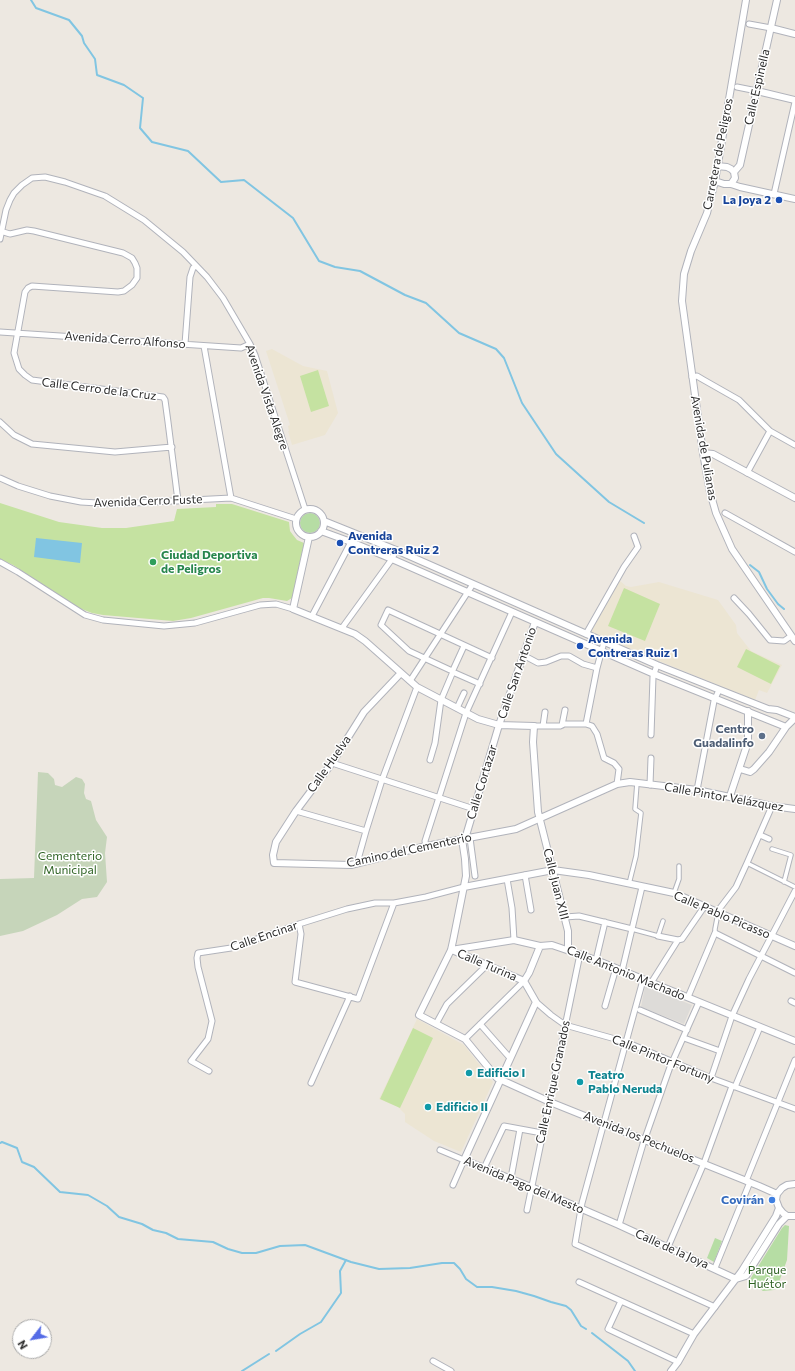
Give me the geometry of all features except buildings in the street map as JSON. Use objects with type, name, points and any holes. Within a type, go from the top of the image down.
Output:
[{"type":"street","name":"Carretera de Peligros","points":[[692,376],[682,300],[684,274],[691,251],[707,212],[715,181],[746,0]]},
{"type":"street","name":"Calle Espinella","points":[[734,172],[740,164],[777,0]]},
{"type":"street","points":[[749,24],[795,34]]},
{"type":"street","points":[[738,87],[795,101],[774,194]]},
{"type":"street","points":[[717,166],[731,168],[734,172],[735,178],[731,184]]},
{"type":"street","name":"Avenida Vista Alegre","points":[[0,239],[6,210],[14,193],[32,178],[45,177],[84,188],[105,196],[144,220],[183,252],[223,298],[250,344],[255,355],[305,509]]},
{"type":"street","points":[[715,181],[795,199]]},
{"type":"street","points":[[1,232],[10,234],[27,230],[34,231],[123,253],[132,258],[138,268],[137,278],[132,285],[124,291],[118,292],[32,286],[28,288],[25,292],[19,333]]},
{"type":"street","points":[[185,344],[190,277],[193,268],[196,266]]},
{"type":"street","name":"Avenida Cerro Alfonso","points":[[0,332],[241,348],[250,344]]},
{"type":"street","name":"Calle Cerro de la Cruz","points":[[19,333],[16,338],[14,353],[16,362],[22,372],[32,380],[162,397],[165,400],[178,501]]},
{"type":"street","points":[[204,346],[231,498]]},
{"type":"street","points":[[692,376],[697,376],[739,400],[770,431],[795,445]]},
{"type":"street","name":"Avenida de Pulianas","points":[[692,376],[710,492],[723,532],[732,549],[793,639]]},
{"type":"street","points":[[0,422],[14,436],[22,440],[38,444],[115,452],[172,447]]},
{"type":"street","points":[[747,473],[770,431]]},
{"type":"street","points":[[703,453],[713,454],[795,498]]},
{"type":"street","name":"Avenida Cerro Fuste","points":[[0,478],[18,486],[50,496],[81,502],[114,504],[231,498],[296,519]]},
{"type":"street","points":[[310,508],[318,511],[324,521],[321,532],[315,536],[309,537],[300,534],[295,525],[298,514],[305,509],[310,508]]},
{"type":"street","points":[[725,513],[795,552]]},
{"type":"street","points":[[324,521],[396,550],[538,614],[657,665],[768,709],[777,710],[795,718],[786,727],[769,752],[754,769],[750,772],[740,768]]},
{"type":"street","points":[[321,532],[351,542],[392,559],[654,674],[786,727]]},
{"type":"street","points":[[586,634],[624,567],[638,547],[634,536]]},
{"type":"street","points":[[293,609],[309,537]]},
{"type":"street","points":[[312,616],[351,542]]},
{"type":"street","points":[[342,628],[392,559],[396,550]]},
{"type":"street","points":[[0,562],[18,572],[85,616],[103,620],[164,626],[195,623],[260,605],[276,604],[293,609],[355,634],[417,687],[478,719],[499,725],[560,726],[586,724],[592,726],[597,734],[604,758],[614,763],[618,769],[616,784]]},
{"type":"street","points":[[410,681],[473,584]]},
{"type":"street","points":[[734,598],[770,640],[784,641],[793,639]]},
{"type":"street","points":[[480,684],[424,659],[410,651],[381,625],[388,610],[492,658]]},
{"type":"street","points":[[426,846],[425,841],[466,713],[512,612]]},
{"type":"street","points":[[535,622],[538,614]]},
{"type":"street","name":"Calle San Antonio","points":[[499,725],[535,622]]},
{"type":"street","points":[[586,724],[597,668],[604,642]]},
{"type":"street","points":[[430,760],[435,743],[441,700],[464,646]]},
{"type":"street","points":[[523,655],[538,663],[546,662],[561,656],[569,656],[583,664],[597,668]]},
{"type":"street","points":[[651,735],[653,678],[657,665]]},
{"type":"street","name":"Calle Huelva","points":[[274,863],[276,842],[296,811],[332,763],[364,712],[400,674]]},
{"type":"street","points":[[357,863],[382,780],[417,687]]},
{"type":"street","points":[[697,790],[715,699],[719,690]]},
{"type":"street","points":[[457,708],[464,693]]},
{"type":"street","points":[[562,725],[565,710]]},
{"type":"street","points":[[730,796],[748,742],[748,711]]},
{"type":"street","points":[[544,726],[545,712]]},
{"type":"street","name":"Calle Cortazar","points":[[466,838],[499,725]]},
{"type":"street","name":"Calle Juan XIII","points":[[534,726],[533,742],[538,812],[554,870],[568,931],[568,949]]},
{"type":"street","points":[[650,785],[651,758]]},
{"type":"street","points":[[332,763],[474,809]]},
{"type":"street","name":"Calle Pintor Velázquez","points":[[540,819],[616,784],[630,782],[697,790],[772,806],[795,809]]},
{"type":"street","points":[[629,884],[636,856],[641,813],[635,809],[636,783]]},
{"type":"street","points":[[688,997],[715,933],[720,908],[736,887],[748,863],[772,806]]},
{"type":"street","points":[[296,811],[366,831]]},
{"type":"street","name":"Camino del Cementerio","points":[[274,863],[351,865],[426,846],[516,829],[540,819]]},
{"type":"street","points":[[760,835],[769,839]]},
{"type":"street","points":[[466,838],[475,876]]},
{"type":"street","points":[[466,838],[466,876],[451,950],[419,1014],[465,1039],[497,1078],[500,1079]]},
{"type":"street","points":[[772,849],[791,855],[784,882]]},
{"type":"street","points":[[748,863],[795,887]]},
{"type":"street","points":[[674,893],[679,879],[679,866]]},
{"type":"street","points":[[464,887],[554,870]]},
{"type":"street","name":"Calle Pablo Picasso","points":[[554,870],[674,893],[795,946]]},
{"type":"street","points":[[525,875],[531,910]]},
{"type":"street","points":[[507,879],[512,908],[514,940]]},
{"type":"street","points":[[622,971],[642,886]]},
{"type":"street","name":"Calle Encinar","points":[[209,1071],[191,1061],[208,1039],[212,1021],[198,967],[198,953],[231,948],[347,909],[375,903],[394,903],[426,897],[464,887]]},
{"type":"street","points":[[711,1078],[732,1016],[771,936],[794,899],[795,891]]},
{"type":"street","points":[[299,924],[301,934],[295,982],[358,999],[394,903]]},
{"type":"street","points":[[651,983],[678,940],[682,939],[704,907]]},
{"type":"street","points":[[564,917],[580,916],[678,940]]},
{"type":"street","points":[[658,936],[664,921]]},
{"type":"street","points":[[596,960],[605,922]]},
{"type":"street","points":[[715,933],[795,973]]},
{"type":"street","name":"Calle Antonio Machado","points":[[451,950],[514,940],[540,946],[552,945],[568,949],[795,1041]]},
{"type":"street","points":[[465,1039],[524,981],[529,973],[540,946]]},
{"type":"street","name":"Calle Turina","points":[[451,950],[524,981]]},
{"type":"street","name":"Calle Enrique Granados","points":[[527,1210],[580,954]]},
{"type":"street","points":[[436,1024],[447,1004],[486,966]]},
{"type":"street","points":[[605,1006],[616,968]]},
{"type":"street","points":[[643,980],[582,1203],[575,1244],[715,1307]]},
{"type":"street","name":"Calle Pintor Fortuny","points":[[524,981],[536,1002],[566,1025],[626,1042],[673,1063],[778,1104],[795,1109]]},
{"type":"street","points":[[311,1083],[350,996]]},
{"type":"street","points":[[453,1185],[536,1002]]},
{"type":"street","points":[[619,1225],[644,1140],[670,1067],[700,1002]]},
{"type":"street","points":[[641,1009],[688,1030]]},
{"type":"street","points":[[480,1024],[510,1058]]},
{"type":"street","points":[[668,1248],[760,1027]]},
{"type":"street","points":[[684,1038],[720,1051]]},
{"type":"street","points":[[715,1268],[795,1060]]},
{"type":"street","name":"Avenida los Pechuelos","points":[[500,1079],[550,1102],[778,1194]]},
{"type":"street","points":[[484,1168],[504,1126],[542,1133]]},
{"type":"street","points":[[510,1178],[520,1129]]},
{"type":"street","name":"Avenida Pago del Mesto","points":[[440,1150],[531,1186],[607,1220]]},
{"type":"street","points":[[795,1184],[785,1186],[779,1191],[776,1200],[779,1208],[787,1216],[795,1216]]},
{"type":"street","points":[[671,1371],[694,1334],[736,1279],[776,1216],[779,1208]]},
{"type":"street","points":[[736,1279],[746,1276],[779,1224],[787,1216]]},
{"type":"street","name":"Calle de la Joya","points":[[607,1220],[715,1268],[736,1279]]},
{"type":"street","points":[[579,1282],[694,1334]]},
{"type":"street","points":[[621,1301],[608,1329],[678,1362]]},
{"type":"street","points":[[433,1361],[451,1371]]},
{"type":"street","points":[[677,1371],[678,1362]]},
{"type":"shaded area","points":[[272,349],[303,366],[327,371],[338,413],[325,435],[292,445],[288,431],[288,426],[290,425],[266,351]]},
{"type":"shaded area","points":[[619,580],[626,586],[631,587],[659,582],[718,600],[736,625],[737,633],[751,651],[782,665],[767,693],[759,690],[755,700],[591,632]]},
{"type":"shaded area","points":[[645,986],[692,1005],[684,1024],[641,1007]]},
{"type":"shaded area","points":[[417,1019],[464,1045],[493,1082],[461,1152],[434,1141],[405,1122],[405,1114],[398,1107],[379,1099]]},
{"type":"green space","points":[[318,370],[329,406],[311,412],[300,376]]},
{"type":"green space","name":"Ciudad Deportiva de Peligros","points":[[0,503],[59,522],[102,528],[126,528],[174,521],[177,509],[216,507],[216,504],[232,504],[289,522],[290,531],[297,540],[304,543],[292,598],[287,601],[263,598],[191,618],[173,621],[92,613],[79,608],[13,565],[0,559]]},
{"type":"green space","points":[[310,513],[317,516],[320,523],[317,530],[310,533],[303,530],[300,523],[303,516]]},
{"type":"green space","points":[[624,588],[660,604],[645,641],[608,626]]},
{"type":"green space","points":[[746,649],[780,666],[771,684],[737,667]]},
{"type":"green space","name":"Cementerio Municipal","points":[[38,772],[48,773],[54,779],[55,785],[62,787],[76,777],[82,779],[85,784],[84,793],[86,799],[91,801],[96,820],[107,837],[105,853],[107,882],[97,897],[82,899],[57,915],[23,931],[0,936],[0,879],[34,878]]},
{"type":"green space","points":[[413,1028],[433,1038],[400,1108],[380,1099]]},
{"type":"green space","name":"Parque Huétor","points":[[785,1225],[789,1226],[787,1260],[779,1282],[774,1290],[763,1291],[749,1281]]},
{"type":"green space","points":[[715,1238],[722,1241],[714,1262],[707,1258]]},
{"type":"water","points":[[36,538],[82,543],[80,563],[34,557]]},
{"type":"waterway","points":[[31,0],[36,8],[69,20],[82,36],[84,43],[95,59],[97,75],[124,85],[143,98],[140,128],[152,142],[188,151],[221,182],[244,180],[293,218],[319,261],[335,267],[360,271],[405,295],[426,303],[459,333],[496,349],[504,358],[522,403],[556,454],[609,502],[644,523]]},
{"type":"waterway","points":[[750,565],[759,572],[767,589],[778,604],[784,609]]},
{"type":"waterway","points":[[0,1143],[2,1142],[17,1148],[22,1162],[34,1167],[60,1192],[88,1195],[107,1206],[119,1217],[142,1224],[153,1230],[166,1233],[178,1239],[213,1242],[228,1249],[242,1253],[256,1253],[280,1246],[305,1245],[351,1262],[379,1269],[410,1268],[442,1263],[454,1263],[466,1279],[477,1287],[492,1287],[516,1291],[566,1306],[571,1310],[581,1326],[586,1329]]},
{"type":"waterway","points":[[276,1351],[300,1334],[321,1322],[341,1293],[340,1271],[346,1260]]},
{"type":"waterway","points":[[592,1333],[628,1361],[635,1371]]},
{"type":"waterway","points":[[242,1371],[269,1354]]},
{"type":"place","name":"La Joya 2","points":[[779,200]]},
{"type":"place","name":"Avenida Contreras Ruiz 2","points":[[340,543]]},
{"type":"place","name":"Ciudad Deportiva de Peligros","points":[[153,562]]},
{"type":"place","name":"Avenida Contreras Ruiz 1","points":[[580,646]]},
{"type":"place","name":"Centro Guadalinfo","points":[[762,736]]},
{"type":"place","name":"Edificio I","points":[[469,1073]]},
{"type":"place","name":"Teatro Pablo Neruda","points":[[580,1082]]},
{"type":"place","name":"Edificio II","points":[[428,1107]]},
{"type":"place","name":"Covirán","points":[[772,1200]]}]
